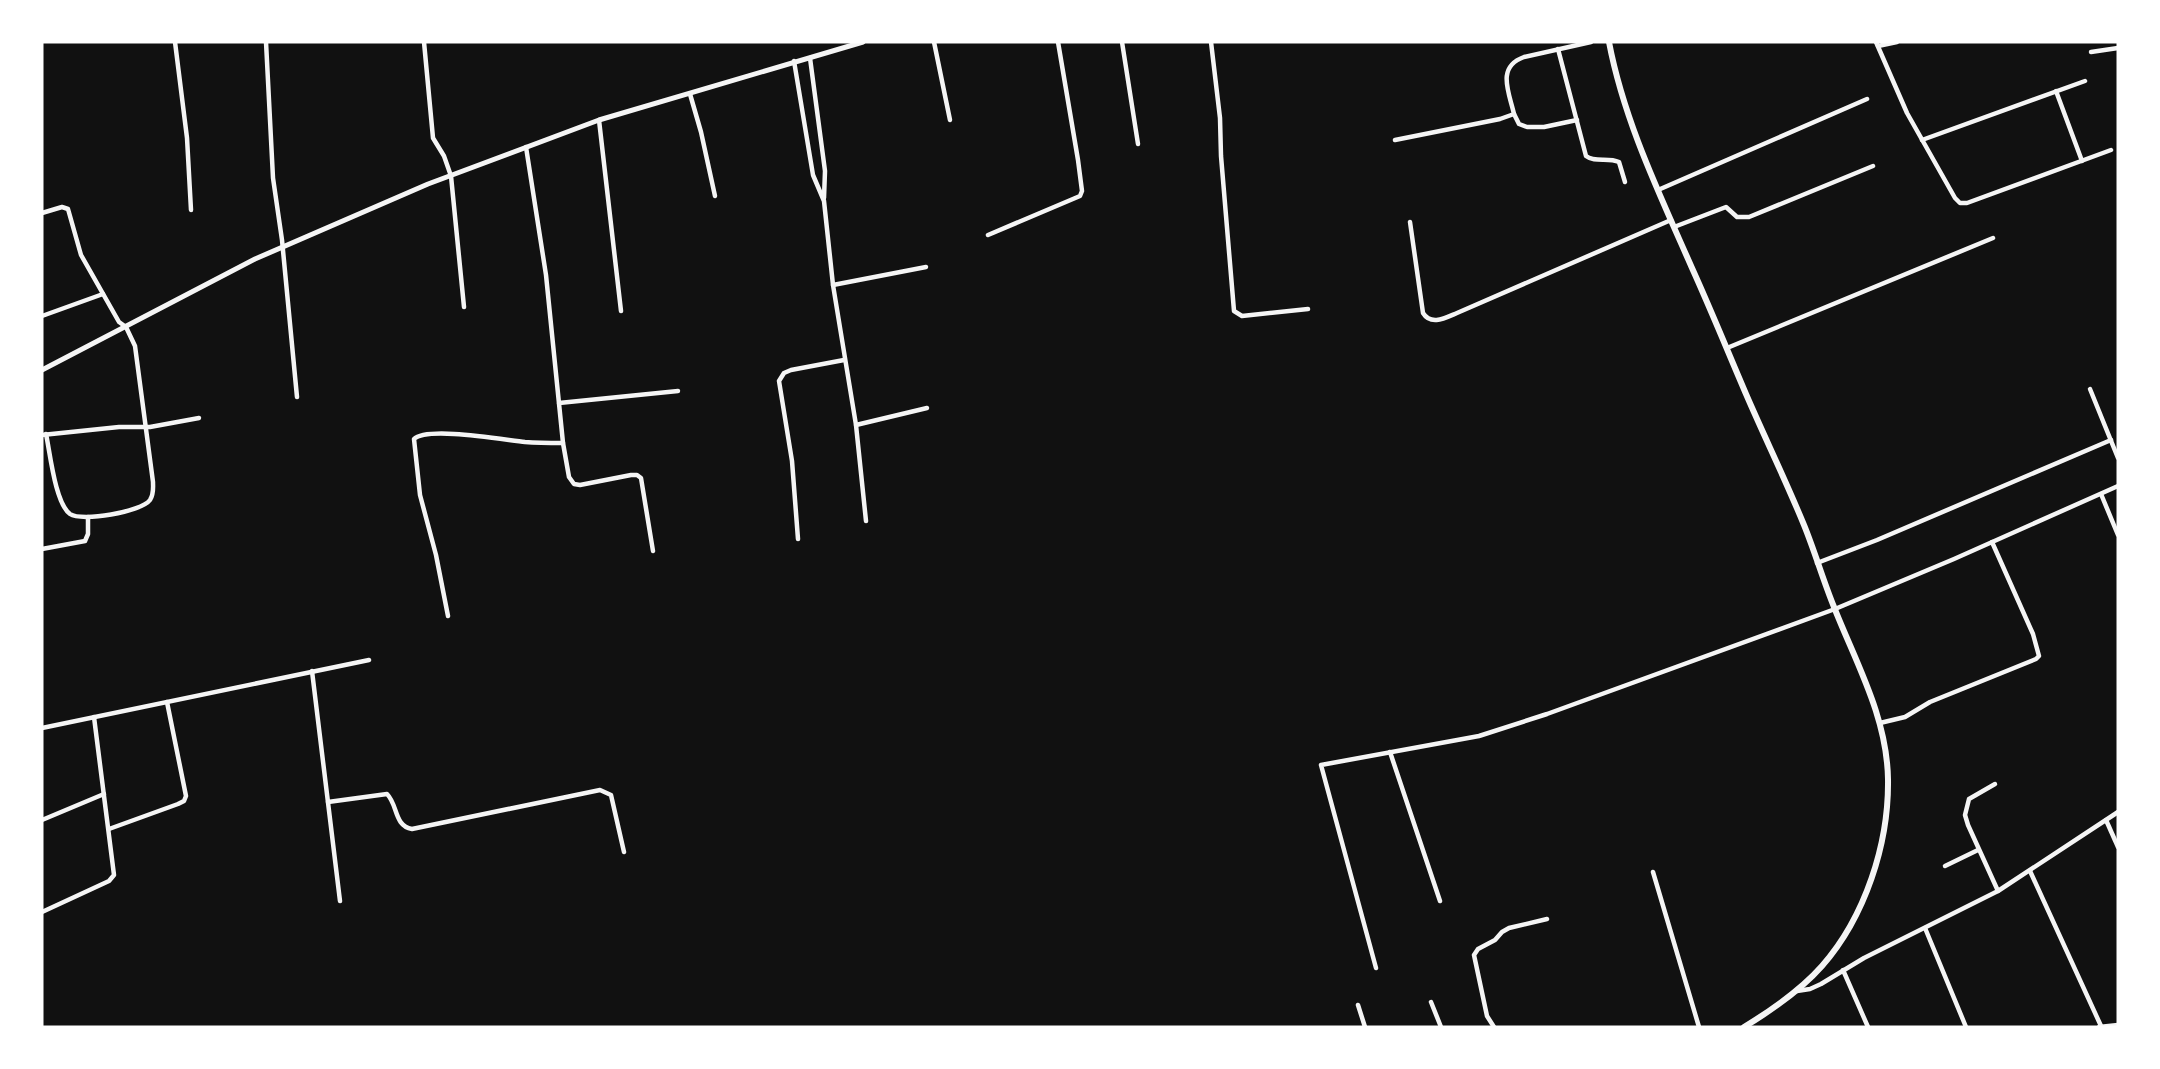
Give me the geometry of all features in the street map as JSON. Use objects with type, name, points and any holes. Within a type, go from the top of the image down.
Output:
[{"type":"main road","points":[[1609,42],[1621,92],[1658,190],[1804,526],[1835,609],[1859,663],[1880,723],[1888,777],[1884,827],[1874,870],[1856,916],[1822,966],[1796,991],[1749,1026]]},
{"type":"street","points":[[175,42],[187,138],[191,210]]},
{"type":"street","points":[[266,42],[273,178],[283,247],[297,397]]},
{"type":"street","points":[[424,42],[433,138],[444,156],[451,176],[464,307]]},
{"type":"street","points":[[42,370],[255,259],[360,212],[599,120],[863,42]]},
{"type":"street","points":[[934,42],[950,120]]},
{"type":"street","points":[[988,235],[1080,196],[1082,191],[1058,42]]},
{"type":"street","points":[[1122,42],[1138,144]]},
{"type":"street","points":[[1211,42],[1220,118],[1234,311],[1242,316],[1308,309]]},
{"type":"street","points":[[1577,120],[1532,127],[1520,124],[1514,114],[1506,74],[1515,60],[1592,42]]},
{"type":"street","points":[[1897,42],[1877,44],[1904,106],[1922,140],[1955,198],[1964,203],[2111,150]]},
{"type":"street","points":[[2091,52],[2118,48]]},
{"type":"street","points":[[1558,50],[1586,156],[1592,159],[1610,159],[1619,162],[1624,182]]},
{"type":"street","points":[[810,57],[825,171],[824,201],[833,285],[856,425],[866,521]]},
{"type":"street","points":[[794,62],[813,175],[824,201]]},
{"type":"street","points":[[1922,140],[2085,81]]},
{"type":"street","points":[[2056,91],[2082,161]]},
{"type":"street","points":[[690,94],[715,196]]},
{"type":"street","points":[[1658,190],[1867,99]]},
{"type":"street","points":[[1395,140],[1500,119],[1514,114]]},
{"type":"street","points":[[599,120],[621,311]]},
{"type":"street","points":[[526,147],[546,275],[558,403],[569,477],[574,484],[580,485],[631,475],[641,478],[653,551]]},
{"type":"street","points":[[1674,227],[1721,207],[1728,208],[1737,217],[1749,217],[1873,166]]},
{"type":"street","points":[[42,213],[62,207],[69,209],[81,255],[118,322],[126,327],[135,346],[144,427],[153,482],[151,499],[134,510],[78,517],[70,514],[64,507],[44,434],[144,427],[199,418]]},
{"type":"street","points":[[1410,222],[1423,313],[1427,319],[1432,321],[1457,313],[1671,220]]},
{"type":"street","points":[[1727,348],[1993,238]]},
{"type":"street","points":[[833,285],[926,267]]},
{"type":"street","points":[[42,316],[103,294]]},
{"type":"street","points":[[798,539],[792,461],[779,381],[784,373],[790,370],[844,360]]},
{"type":"street","points":[[2090,389],[2118,458]]},
{"type":"street","points":[[558,403],[678,391]]},
{"type":"street","points":[[856,425],[927,408]]},
{"type":"street","points":[[448,616],[420,495],[414,439],[423,435],[489,436],[563,443]]},
{"type":"street","points":[[1817,563],[1877,540],[2111,440]]},
{"type":"street","points":[[1376,968],[1321,765],[1432,746],[1491,733],[1630,685],[1835,609],[2118,486]]},
{"type":"street","points":[[2101,494],[2118,535]]},
{"type":"street","points":[[42,549],[85,541],[88,534],[88,517]]},
{"type":"street","points":[[1880,723],[1905,717],[1930,702],[2039,656],[2033,634],[1992,542]]},
{"type":"street","points":[[42,728],[369,660]]},
{"type":"street","points":[[312,672],[340,901]]},
{"type":"street","points":[[109,829],[184,801],[186,796],[167,702]]},
{"type":"street","points":[[42,912],[112,878],[114,871],[94,717]]},
{"type":"street","points":[[1390,752],[1440,901]]},
{"type":"street","points":[[1995,784],[1969,799],[1966,807],[1968,825],[1998,891]]},
{"type":"street","points":[[328,802],[387,794],[401,824],[412,829],[600,790],[611,795],[624,852]]},
{"type":"street","points":[[42,820],[104,794]]},
{"type":"street","points":[[1796,991],[1810,989],[1842,970],[1998,891],[2118,812]]},
{"type":"street","points":[[2106,820],[2118,847]]},
{"type":"street","points":[[1945,866],[1978,850]]},
{"type":"street","points":[[2030,871],[2100,1026],[2118,1025]]},
{"type":"street","points":[[1653,872],[1700,1027]]},
{"type":"street","points":[[1494,1027],[1486,1016],[1474,955],[1478,949],[1496,940],[1502,932],[1509,928],[1547,918]]},
{"type":"street","points":[[1925,928],[1966,1027]]},
{"type":"street","points":[[1842,970],[1868,1027]]},
{"type":"street","points":[[1431,1002],[1441,1027]]},
{"type":"street","points":[[1358,1005],[1365,1027]]}]
